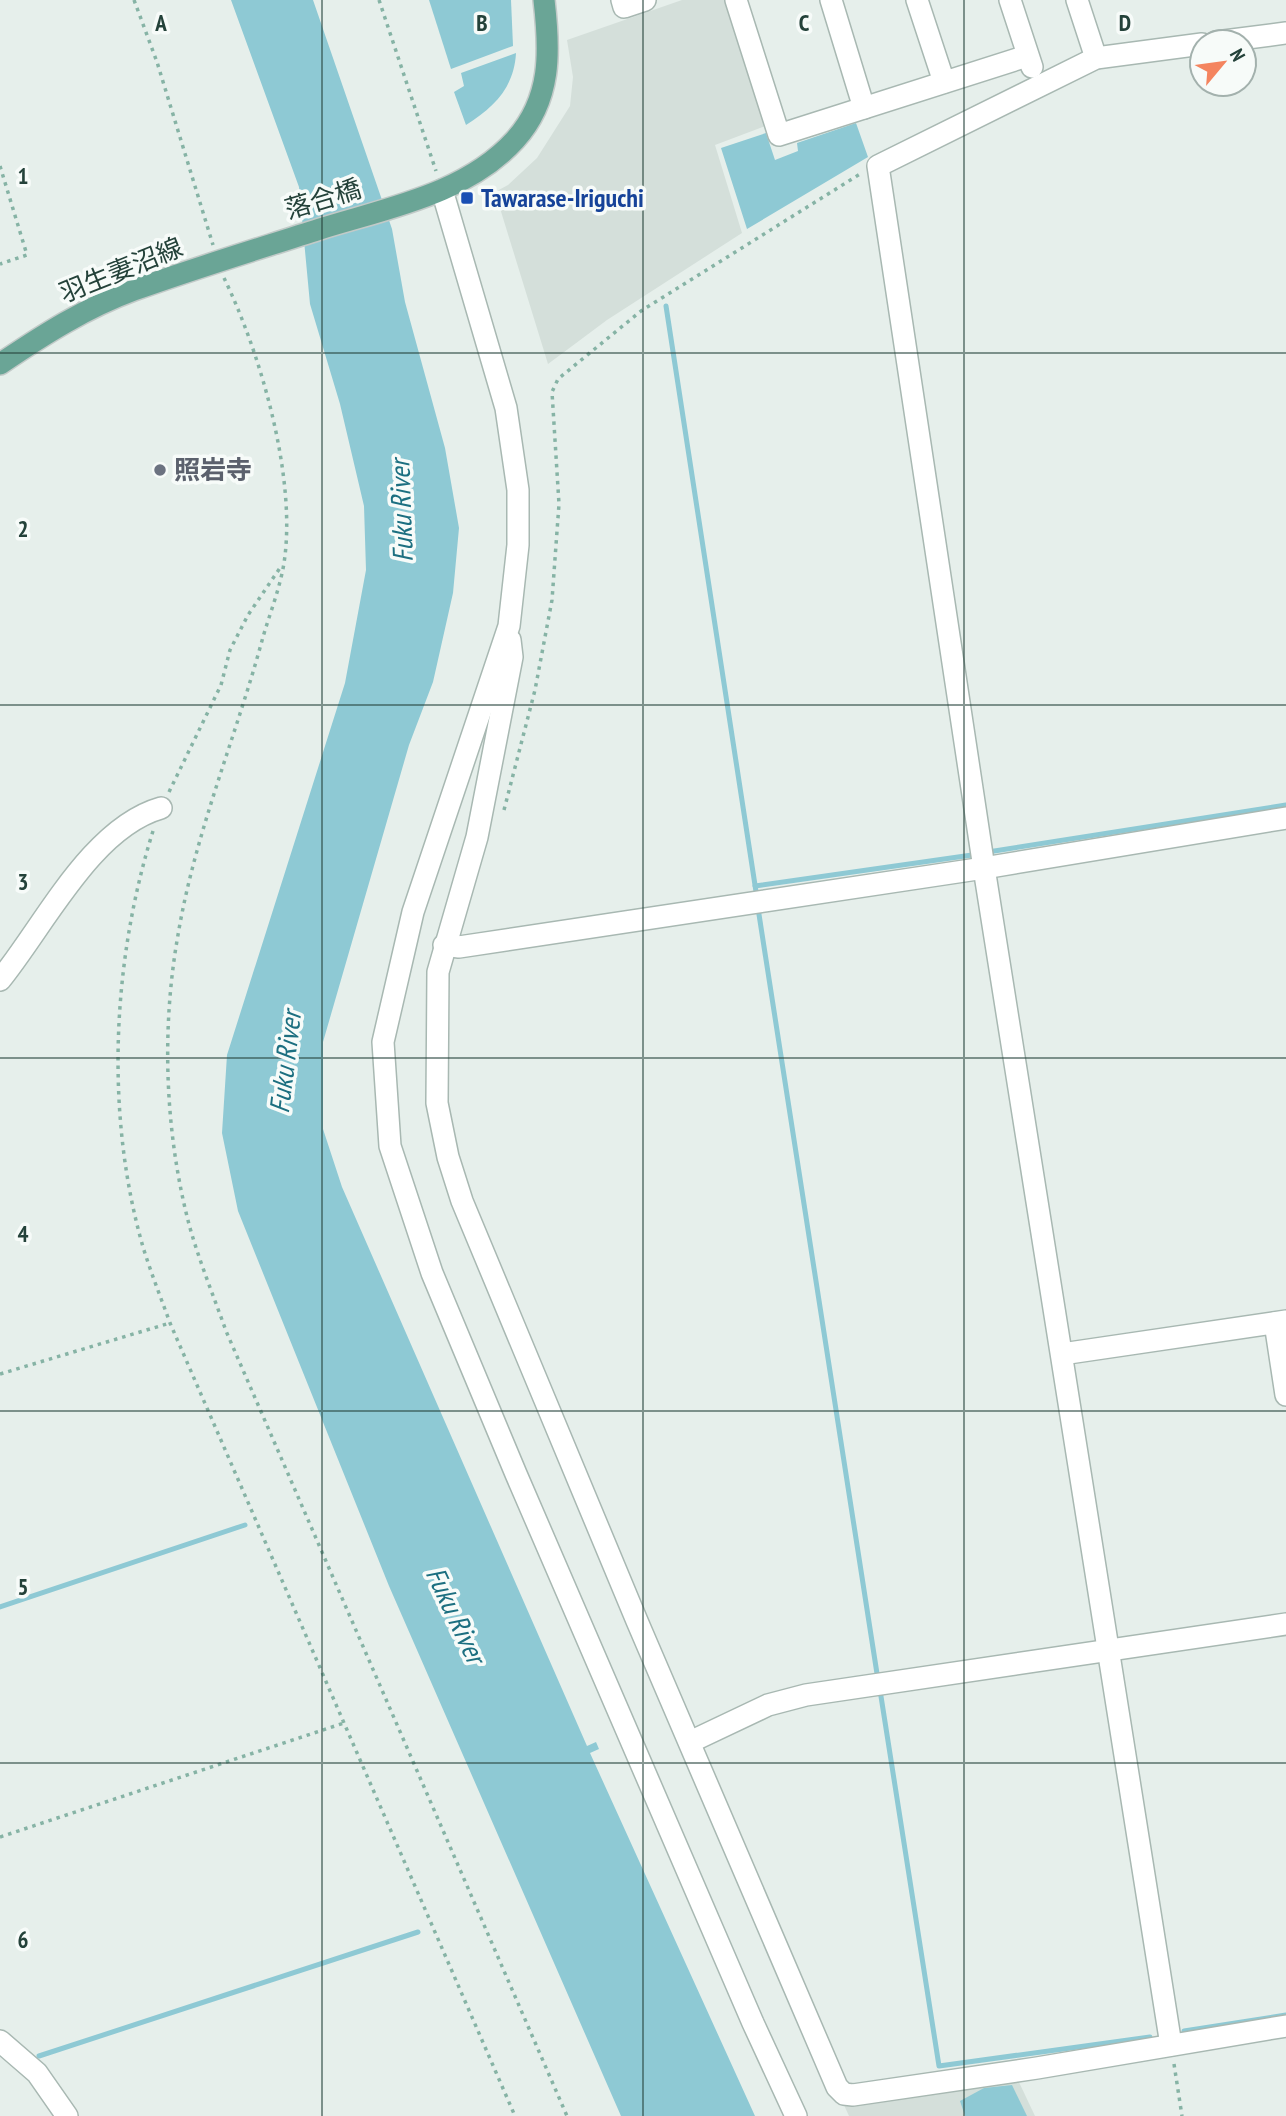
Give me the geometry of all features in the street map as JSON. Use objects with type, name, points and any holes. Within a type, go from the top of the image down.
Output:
[{"type":"main road","points":[[436,192],[502,152],[516,139],[536,109],[544,89],[548,64],[544,0]]},
{"type":"main road","name":"落合橋","points":[[225,259],[436,192]]},
{"type":"main road","name":"羽生妻沼線","points":[[0,364],[37,338],[99,304],[225,259]]},
{"type":"street","points":[[622,0],[624,7],[645,0]]},
{"type":"street","points":[[736,0],[779,135],[1027,56]]},
{"type":"street","points":[[831,0],[864,108]]},
{"type":"street","points":[[917,0],[944,82]]},
{"type":"street","points":[[1010,0],[1027,56],[1040,85]]},
{"type":"street","points":[[1077,0],[1096,58]]},
{"type":"street","points":[[1258,37],[1286,33]]},
{"type":"street","points":[[1171,2045],[984,868],[878,166],[1096,58],[1188,46]]},
{"type":"street","points":[[436,192],[492,352],[513,445],[518,545],[509,626],[512,657],[500,726],[477,837],[438,972],[435,1069],[439,1113],[448,1157],[462,1201],[837,2087],[844,2094],[1037,2068],[1286,2026]]},
{"type":"street","points":[[509,626],[413,912],[383,1042],[390,1146],[432,1273],[511,1462],[753,2023],[796,2116]]},
{"type":"street","points":[[0,980],[69,884],[96,853],[127,825],[143,814],[161,808]]},
{"type":"street","points":[[444,945],[459,947],[984,868],[1286,818]]},
{"type":"street","points":[[1062,1353],[1281,1322],[1286,1395]]},
{"type":"street","points":[[690,1742],[768,1705],[806,1695],[1286,1624]]},
{"type":"street","points":[[0,2041],[37,2073],[67,2116]]},
{"type":"path","points":[[134,0],[207,218],[225,259],[276,425],[284,505],[284,563],[246,702],[204,822],[177,938],[168,1057],[181,1189],[191,1229],[226,1331],[567,2116]]},
{"type":"path","points":[[379,0],[435,167]]},
{"type":"path","points":[[0,166],[27,255],[0,264]]},
{"type":"path","points":[[502,814],[535,690],[552,600],[559,504],[552,392],[558,379],[641,312],[853,177],[878,166]]},
{"type":"path","points":[[284,563],[248,615],[230,650],[221,685],[161,808],[138,877],[128,940],[120,1027],[120,1089],[126,1157],[143,1246],[170,1323],[515,2116]]},
{"type":"path","points":[[0,1374],[170,1323]]},
{"type":"path","points":[[0,1837],[344,1723]]},
{"type":"path","points":[[1171,2045],[1182,2116]]},
{"type":"shaded area","points":[[682,0],[727,0],[765,126],[715,145],[742,233],[607,320],[548,364],[495,192],[508,185],[537,158],[570,106],[573,77],[567,40]]},
{"type":"shaded area","points":[[1017,2078],[1035,2116],[849,2116],[844,2105]]},
{"type":"water","name":"Fuku River","points":[[231,0],[313,0],[392,229],[405,302],[445,448],[459,528],[453,593],[433,682],[409,745],[323,1042],[323,1129],[342,1187],[587,1746],[596,1742],[599,1749],[590,1753],[755,2116],[621,2116],[389,1586],[238,1211],[222,1133],[227,1055],[345,683],[366,570],[364,506],[340,404],[310,304],[299,187]]},
{"type":"water","points":[[429,0],[511,0],[513,46],[451,69]]},
{"type":"water","points":[[516,53],[511,76],[501,95],[494,104],[466,125],[454,92],[464,86],[461,73]]},
{"type":"water","points":[[856,123],[868,157],[747,229],[721,148],[766,133],[775,160],[798,151],[797,143]]},
{"type":"water","points":[[1012,2085],[1027,2116],[965,2116],[960,2101],[984,2088]]},
{"type":"waterway","points":[[666,306],[757,898]]},
{"type":"waterway","points":[[988,852],[1286,805]]},
{"type":"waterway","points":[[755,886],[979,854]]},
{"type":"waterway","points":[[758,908],[878,1680]]},
{"type":"waterway","points":[[0,1607],[245,1525]]},
{"type":"waterway","points":[[880,1690],[939,2066],[1150,2037]]},
{"type":"waterway","points":[[39,2056],[418,1932]]},
{"type":"waterway","points":[[1184,2031],[1286,2015]]},
{"type":"place","name":"Tawarase-Iriguchi","points":[[467,198]]},
{"type":"place","name":"照岩寺","points":[[160,470]]}]
